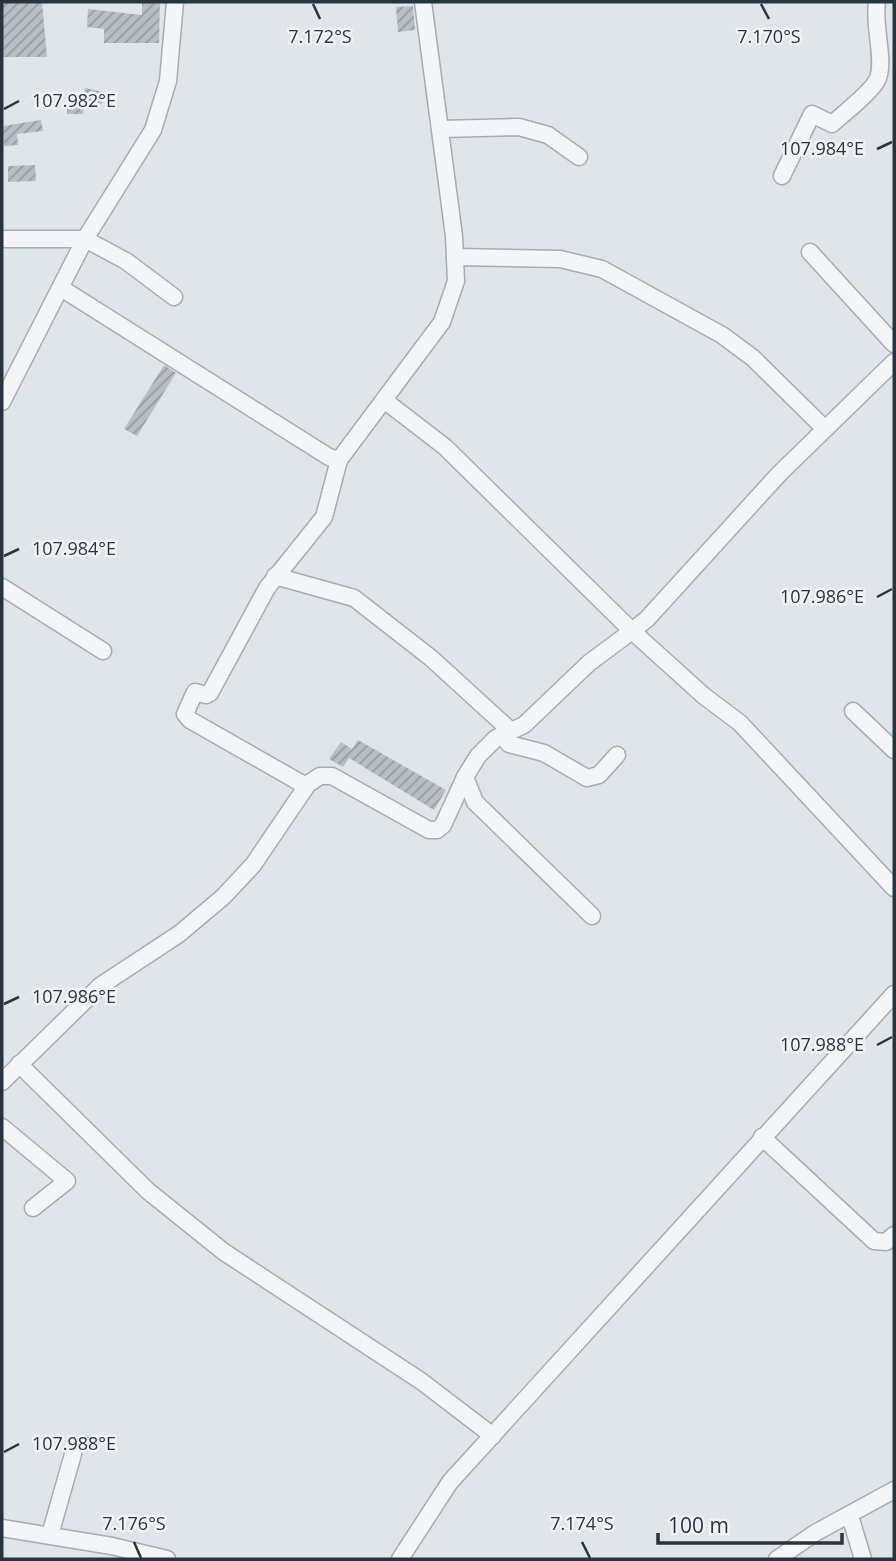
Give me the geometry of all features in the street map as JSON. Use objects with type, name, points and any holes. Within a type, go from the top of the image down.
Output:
[{"type":"street","points":[[2,402],[85,239],[153,130],[168,81],[175,2]]},
{"type":"street","points":[[306,786],[186,717],[186,709],[195,692],[210,693],[275,576],[324,517],[339,460],[442,322],[456,281],[441,129],[424,2]]},
{"type":"street","points":[[782,176],[812,114],[832,124],[876,82],[879,70],[877,2]]},
{"type":"street","points":[[441,129],[519,128],[548,135],[579,157]]},
{"type":"street","points":[[2,239],[85,239],[126,261],[174,297]]},
{"type":"street","points":[[810,252],[894,344]]},
{"type":"street","points":[[455,257],[561,259],[602,270],[722,335],[753,358],[825,429]]},
{"type":"street","points":[[61,288],[329,457],[339,460]]},
{"type":"street","points":[[2,1082],[100,986],[179,934],[223,897],[253,865],[306,786],[320,776],[332,776],[429,830],[437,830],[443,825],[478,756],[506,733],[524,725],[589,663],[647,619],[708,549],[894,362]]},
{"type":"street","points":[[384,400],[445,447],[632,631],[704,696],[740,723],[894,888]]},
{"type":"street","points":[[275,576],[354,598],[431,657],[506,733],[509,744],[544,753],[587,778],[599,775],[617,755]]},
{"type":"street","points":[[2,587],[103,651]]},
{"type":"street","points":[[853,710],[894,750]]},
{"type":"street","points":[[465,777],[475,802],[592,916]]},
{"type":"street","points":[[400,1559],[450,1482],[761,1137],[894,994]]},
{"type":"street","points":[[19,1064],[148,1191],[225,1252],[274,1288],[421,1381],[493,1436]]},
{"type":"street","points":[[2,1127],[67,1181],[33,1208]]},
{"type":"street","points":[[761,1137],[874,1241],[886,1242],[894,1235]]},
{"type":"street","points":[[50,1535],[72,1454]]},
{"type":"street","points":[[777,1559],[816,1533],[894,1490]]},
{"type":"street","points":[[850,1516],[863,1559]]},
{"type":"street","points":[[2,1528],[50,1535],[110,1553],[167,1559]]},
{"type":"building","points":[[2,2],[42,2],[47,57],[2,57]]},
{"type":"building","points":[[142,2],[160,2],[159,43],[104,43],[104,29],[87,27],[88,9],[142,15]]},
{"type":"building","points":[[413,6],[415,30],[398,32],[396,7]]},
{"type":"building","points":[[85,88],[104,92],[102,104],[83,99]]},
{"type":"building","points":[[67,103],[84,104],[83,114],[67,114]]},
{"type":"building","points":[[41,120],[43,131],[17,134],[18,145],[4,146],[3,126]]},
{"type":"building","points":[[35,165],[36,181],[8,182],[8,166]]},
{"type":"building","points":[[164,365],[176,373],[137,436],[124,429]]},
{"type":"building","points":[[358,740],[446,790],[434,810],[349,758],[343,767],[329,759],[341,742],[352,749]]}]
